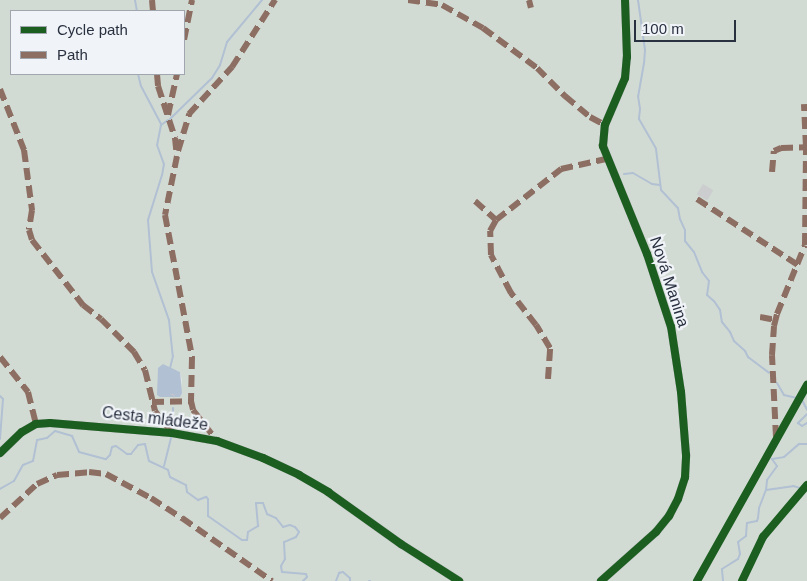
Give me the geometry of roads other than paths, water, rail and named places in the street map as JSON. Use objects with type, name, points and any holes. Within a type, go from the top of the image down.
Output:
[{"type":"street","name":"Nová Manina","points":[[601,581],[656,532],[669,516],[678,499],[684,477],[686,455],[679,376],[671,327],[647,254],[603,146],[605,125],[625,78],[627,57],[625,0]]},
{"type":"street","name":"Cesta mládeže","points":[[0,453],[22,432],[36,424],[100,426],[173,433],[217,441],[263,458],[299,475],[328,492],[401,544],[459,581]]},
{"type":"water","points":[[163,364],[180,372],[182,393],[180,397],[160,397],[157,395],[158,368]]},
{"type":"waterway","points":[[135,0],[137,10]]},
{"type":"waterway","points":[[170,119],[212,78],[220,65],[227,42],[262,0]]},
{"type":"waterway","points":[[638,0],[645,50],[638,96],[639,119],[656,149],[661,190],[678,208],[685,230],[685,241],[694,252],[702,272],[709,281],[707,295],[720,310],[722,322],[734,341],[745,351],[748,357],[769,373]]},
{"type":"waterway","points":[[138,75],[141,86],[161,124]]},
{"type":"waterway","points":[[168,120],[161,125],[157,145],[164,164],[148,220],[152,272],[169,320],[173,356],[170,368]]},
{"type":"waterway","points":[[624,174],[633,173],[652,184],[660,185]]},
{"type":"waterway","points":[[777,383],[784,395],[797,398]]},
{"type":"waterway","points":[[0,396],[3,399],[0,439]]},
{"type":"waterway","points":[[802,400],[807,410]]},
{"type":"waterway","points":[[173,408],[173,430]]},
{"type":"waterway","points":[[807,414],[798,423],[802,426],[807,423]]},
{"type":"waterway","points":[[0,489],[14,481],[23,465],[33,461],[37,440],[47,438],[55,431],[72,436],[79,452],[106,459],[110,455],[112,447],[116,446],[127,454],[131,454],[138,445],[145,444],[149,461],[168,470],[170,477],[186,485],[187,492],[198,500],[206,497],[208,499],[208,516],[242,540],[247,540],[248,532],[258,526],[256,503],[263,503],[267,514],[276,518],[283,527],[290,525],[295,527],[299,532],[296,537],[284,542],[285,559],[281,566],[282,572],[306,574],[307,577],[303,581]]},
{"type":"waterway","points":[[164,466],[172,435]]},
{"type":"waterway","points":[[723,581],[722,569],[738,559],[740,554],[738,542],[746,536],[747,523],[757,521],[767,480],[777,466],[772,459],[784,457],[799,444],[807,444]]},
{"type":"waterway","points":[[766,490],[793,486],[807,490]]},
{"type":"waterway","points":[[336,581],[339,573],[343,572],[350,578],[350,581]]}]
